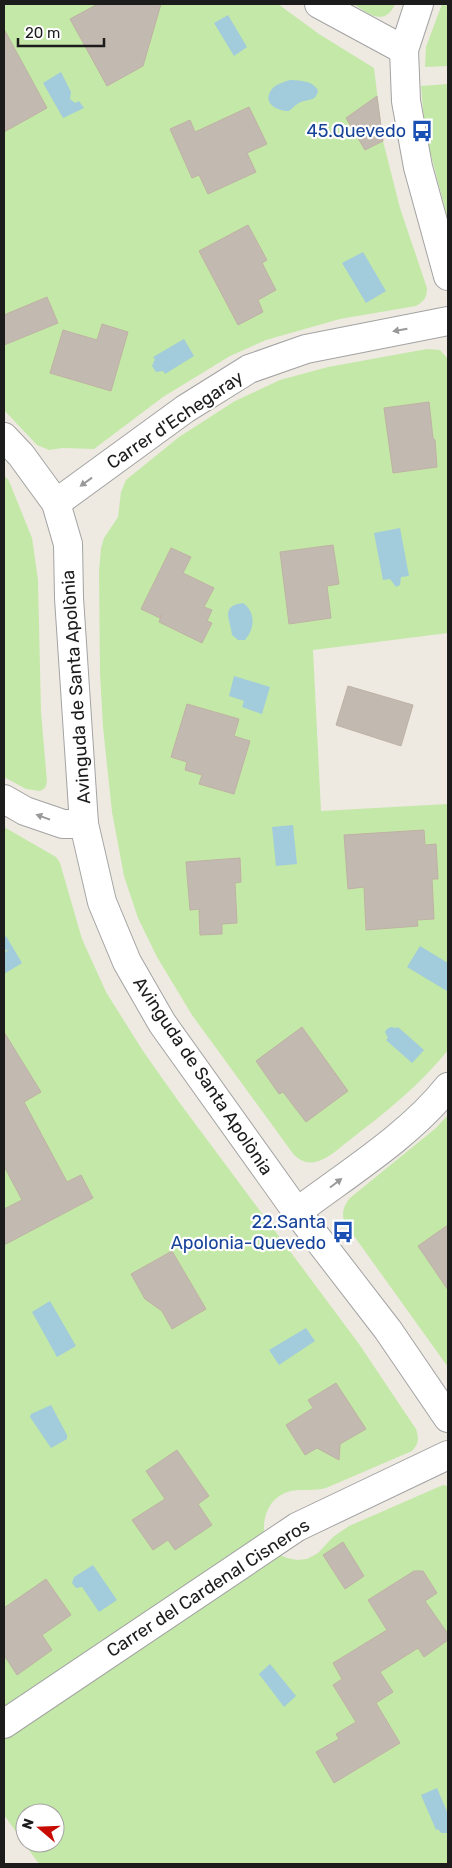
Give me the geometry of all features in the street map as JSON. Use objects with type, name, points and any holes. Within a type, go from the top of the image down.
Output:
[{"type":"street","points":[[319,4],[404,50]]},
{"type":"street","points":[[419,4],[404,50],[406,101],[418,168],[448,276]]},
{"type":"street","name":"Carrer d'Echegaray","points":[[56,503],[185,409],[250,369],[306,349],[448,321]]},
{"type":"street","name":"Avinguda de Santa Apolònia","points":[[4,437],[21,456],[56,503],[68,544],[69,598],[84,824],[102,902],[126,962],[162,1023],[297,1212],[388,1330],[448,1418]]},
{"type":"street","points":[[4,799],[25,811],[63,824],[84,824]]},
{"type":"street","points":[[297,1212],[404,1131],[448,1087]]},
{"type":"street","name":"Carrer del Cardenal Cisneros","points":[[4,1724],[297,1527],[448,1455]]},
{"type":"green space","points":[[4,4],[278,4],[319,34],[374,68],[383,141],[400,208],[427,288],[424,299],[416,306],[340,319],[266,340],[230,356],[163,397],[94,449],[63,448],[49,450],[37,445],[4,410]]},
{"type":"green space","points":[[354,4],[395,4],[391,11],[381,17],[370,14]]},
{"type":"green space","points":[[442,4],[448,4],[448,66],[425,67],[426,47]]},
{"type":"green space","points":[[448,84],[448,220],[425,132],[421,86]]},
{"type":"green space","points":[[427,349],[440,350],[448,359],[448,633],[313,650],[321,811],[448,804],[448,1050],[402,1098],[377,1119],[330,1156],[315,1162],[306,1162],[294,1155],[192,1015],[157,957],[138,918],[124,876],[112,812],[103,727],[100,673],[99,571],[101,548],[104,538],[118,517],[121,492],[126,480],[179,437],[235,401],[280,380],[328,367]]},
{"type":"green space","points":[[4,475],[9,481],[32,538],[38,580],[41,712],[47,782],[45,788],[40,791],[26,789],[4,777]]},
{"type":"green space","points":[[4,827],[56,857],[60,863],[82,939],[106,992],[143,1051],[179,1102],[359,1344],[416,1429],[418,1438],[416,1446],[412,1451],[326,1488],[284,1493],[273,1501],[267,1512],[264,1533],[4,1708]]},
{"type":"green space","points":[[448,1115],[448,1367],[344,1222],[343,1215],[344,1207],[350,1198],[436,1128]]},
{"type":"green space","points":[[443,1485],[448,1486],[448,1864],[39,1864],[31,1853],[65,1853],[65,1803],[15,1803],[15,1830],[4,1815],[4,1739],[278,1554],[297,1560],[307,1559],[318,1553],[333,1537],[349,1526]]},
{"type":"water","points":[[228,15],[247,47],[234,56],[214,23]]},
{"type":"water","points":[[61,72],[71,92],[70,99],[75,103],[79,101],[84,108],[63,118],[43,83]]},
{"type":"water","points":[[290,80],[309,83],[318,90],[317,94],[313,99],[299,103],[289,111],[275,108],[269,102],[269,94],[280,83]]},
{"type":"water","points":[[363,252],[386,291],[366,303],[342,263]]},
{"type":"water","points":[[184,339],[194,356],[165,374],[163,371],[156,372],[152,366],[155,359],[153,357]]},
{"type":"water","points":[[400,528],[409,576],[401,577],[400,585],[396,587],[390,579],[383,580],[374,533]]},
{"type":"water","points":[[243,603],[250,611],[253,621],[251,631],[245,640],[238,640],[232,635],[228,614],[231,607]]},
{"type":"water","points":[[234,676],[270,687],[262,714],[242,707],[244,701],[229,696]]},
{"type":"water","points":[[293,825],[297,864],[276,866],[272,827]]},
{"type":"water","points":[[6,936],[22,963],[4,974],[4,953],[10,949],[4,951],[4,938]]},
{"type":"water","points":[[420,946],[448,963],[447,991],[407,967]]},
{"type":"water","points":[[391,1027],[398,1027],[424,1050],[412,1063],[386,1040],[388,1038],[385,1032]]},
{"type":"water","points":[[50,1301],[76,1346],[57,1357],[32,1312]]},
{"type":"water","points":[[306,1328],[315,1341],[279,1365],[269,1350]]},
{"type":"water","points":[[51,1405],[67,1435],[67,1439],[51,1448],[30,1417],[31,1414]]},
{"type":"water","points":[[93,1565],[117,1600],[99,1612],[82,1587],[76,1588],[72,1583],[74,1577]]},
{"type":"water","points":[[270,1664],[296,1696],[284,1707],[259,1674]]},
{"type":"water","points":[[437,1788],[448,1814],[447,1833],[441,1833],[438,1829],[436,1830],[421,1795]]},
{"type":"building","points":[[98,4],[161,4],[143,66],[107,86],[70,19]]},
{"type":"building","points":[[4,29],[47,108],[4,132]]},
{"type":"building","points":[[377,96],[383,141],[365,150],[346,118]]},
{"type":"building","points":[[249,107],[267,144],[247,153],[256,172],[208,194],[199,175],[192,178],[170,129],[190,120],[195,132]]},
{"type":"building","points":[[248,225],[267,260],[262,263],[276,290],[258,300],[263,312],[238,325],[199,251]]},
{"type":"building","points":[[47,297],[58,323],[4,345],[4,315]]},
{"type":"building","points":[[102,324],[128,332],[111,391],[50,373],[63,330],[97,340]]},
{"type":"building","points":[[429,402],[437,467],[393,473],[384,408]]},
{"type":"building","points":[[333,545],[339,584],[327,586],[331,618],[289,624],[280,552]]},
{"type":"building","points":[[171,548],[191,557],[183,573],[214,588],[204,607],[212,610],[207,621],[212,623],[202,643],[159,622],[162,614],[160,618],[141,609]]},
{"type":"building","points":[[348,686],[413,705],[401,746],[336,725]]},
{"type":"building","points":[[187,704],[239,719],[234,736],[250,741],[234,794],[199,784],[202,775],[185,770],[187,762],[171,757]]},
{"type":"building","points":[[424,830],[425,845],[436,844],[438,879],[432,879],[434,919],[417,920],[418,926],[366,930],[364,887],[348,889],[344,835]]},
{"type":"building","points":[[240,858],[241,882],[235,883],[237,923],[222,924],[222,934],[200,935],[199,909],[190,910],[186,862]]},
{"type":"building","points":[[302,1027],[348,1091],[306,1122],[283,1092],[279,1094],[256,1061]]},
{"type":"building","points":[[4,1032],[41,1092],[24,1102],[67,1182],[81,1175],[93,1198],[4,1245],[4,1209],[22,1200],[4,1166]]},
{"type":"building","points":[[448,1225],[448,1290],[418,1246]]},
{"type":"building","points":[[172,1251],[206,1309],[172,1329],[162,1311],[145,1299],[131,1274]]},
{"type":"building","points":[[336,1383],[366,1429],[340,1444],[339,1460],[317,1448],[305,1455],[286,1425],[313,1408],[308,1400]]},
{"type":"building","points":[[177,1450],[209,1496],[198,1504],[212,1525],[175,1550],[168,1540],[153,1550],[132,1520],[165,1499],[146,1471]]},
{"type":"building","points":[[343,1542],[364,1576],[345,1589],[323,1555]]},
{"type":"building","points":[[414,1571],[423,1571],[437,1593],[425,1601],[448,1634],[448,1640],[424,1657],[418,1648],[380,1672],[393,1692],[376,1703],[400,1743],[334,1783],[316,1752],[339,1739],[336,1734],[356,1722],[333,1685],[342,1679],[333,1663],[387,1630],[368,1600]]},
{"type":"building","points":[[46,1579],[71,1615],[42,1635],[52,1650],[17,1675],[4,1655],[4,1608]]},
{"type":"place","name":"45.Quevedo","points":[[422,131]]},
{"type":"place","name":"22.Santa Apolonia-Quevedo","points":[[343,1232]]}]
